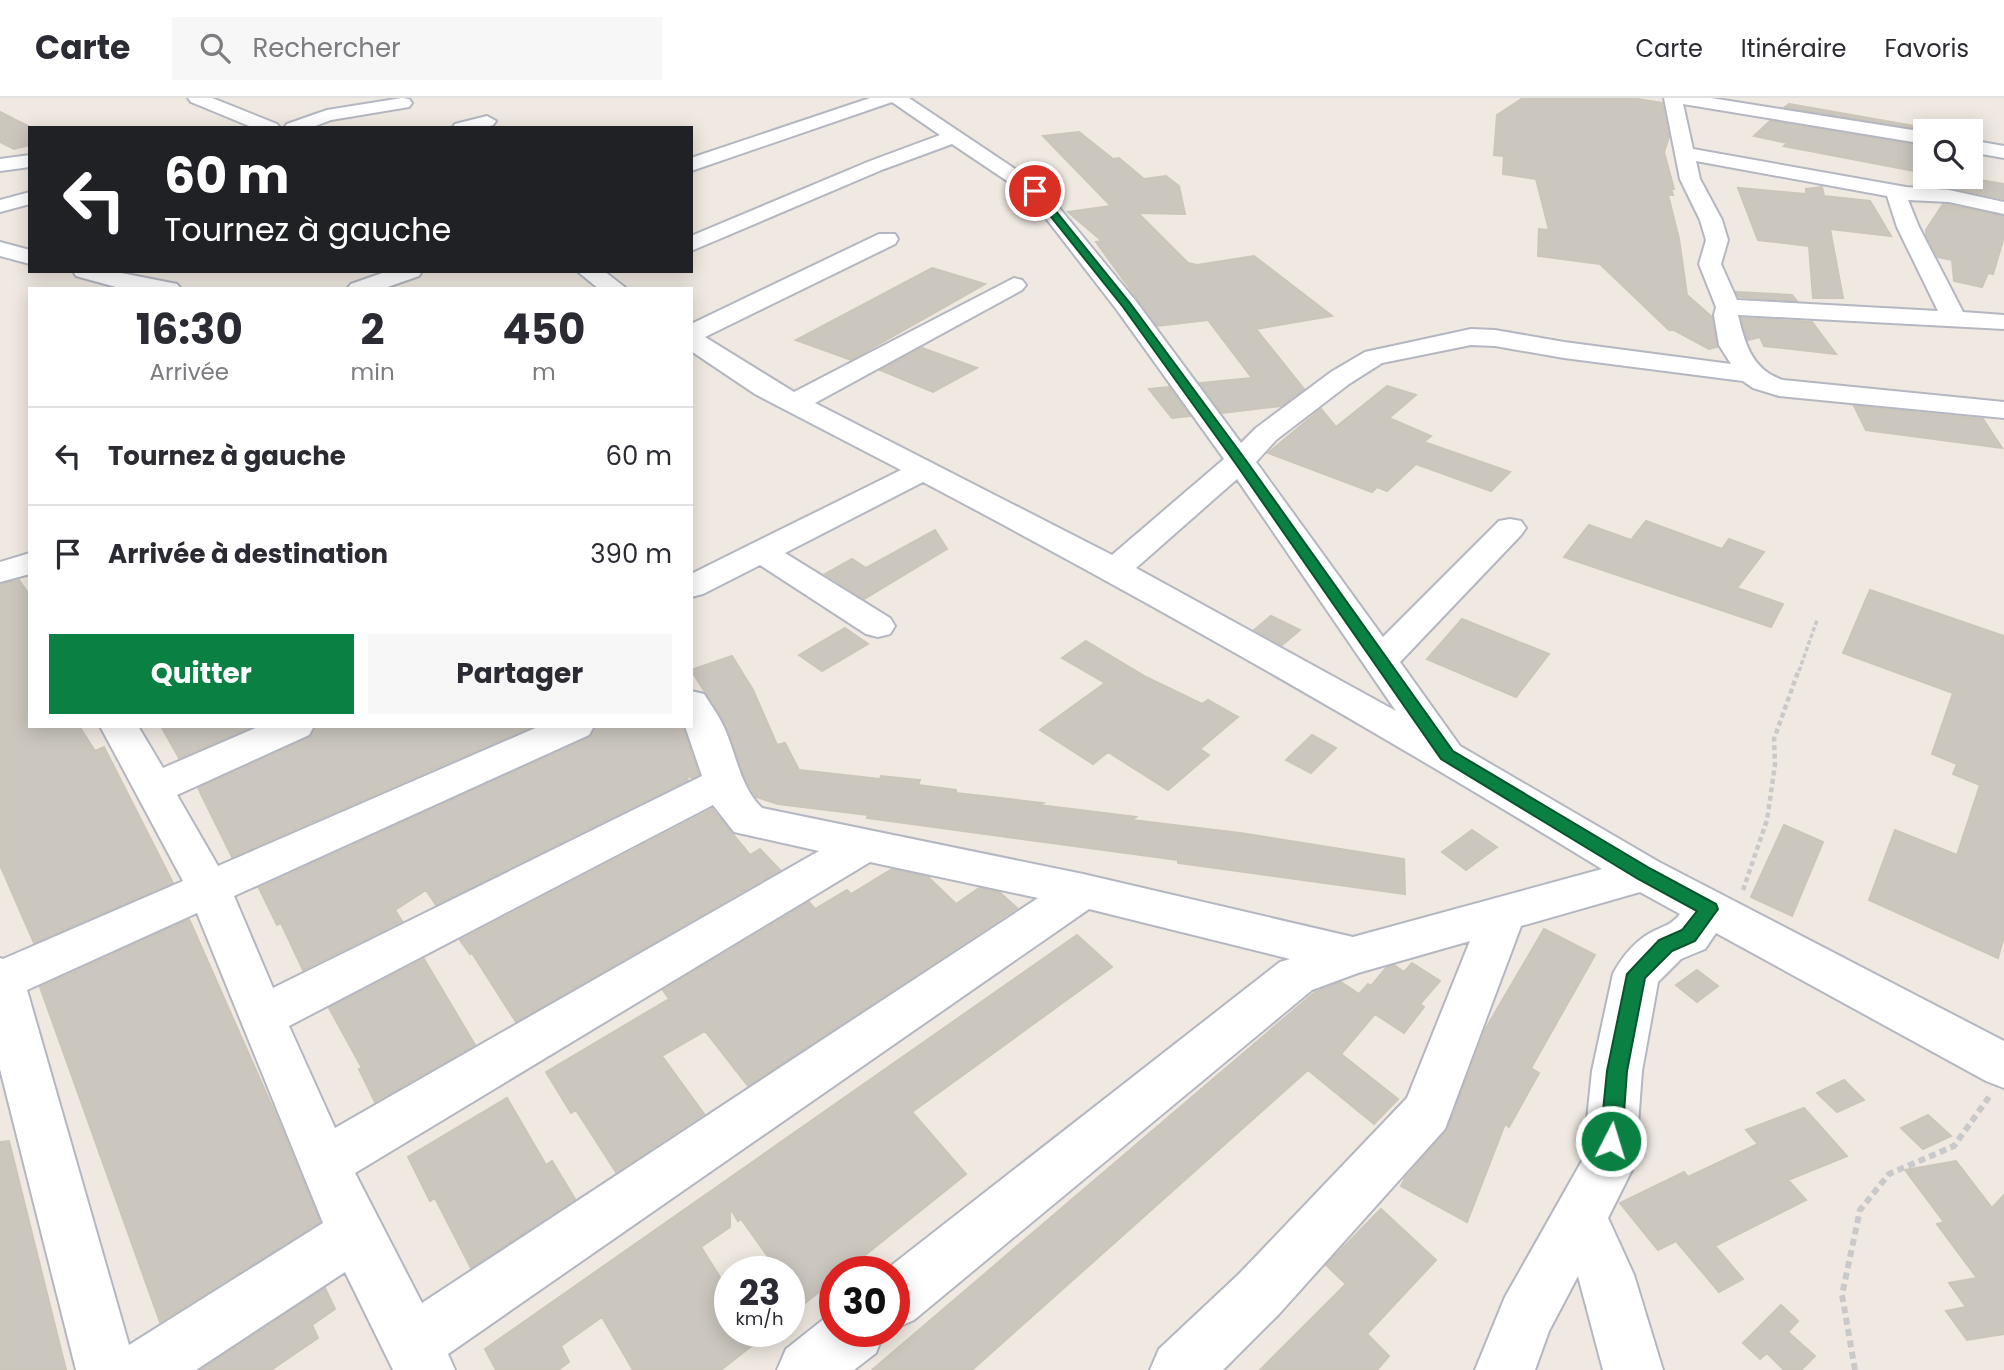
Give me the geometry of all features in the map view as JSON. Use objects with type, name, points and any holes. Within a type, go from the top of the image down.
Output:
[{"type":"street","points":[[693,164],[887,98]]},
{"type":"street","points":[[897,98],[1035,191],[1126,305],[1240,461],[1447,755]]},
{"type":"street","points":[[1673,98],[1690,179],[1711,220],[1717,240],[1710,264],[1728,307],[1726,315],[1732,345],[1751,374]]},
{"type":"street","points":[[1679,98],[1913,136]]},
{"type":"street","points":[[212,99],[267,126]]},
{"type":"street","points":[[298,126],[327,115],[403,103]]},
{"type":"street","points":[[468,126],[487,121]]},
{"type":"street","points":[[693,243],[864,170],[955,136]]},
{"type":"street","points":[[1983,148],[2004,152]]},
{"type":"street","points":[[1686,153],[2004,208]]},
{"type":"street","points":[[0,165],[28,161]]},
{"type":"street","points":[[1904,192],[1897,197],[1908,227],[1954,319]]},
{"type":"street","points":[[0,206],[28,199]]},
{"type":"street","points":[[693,333],[887,239]]},
{"type":"street","points":[[91,273],[152,287]]},
{"type":"street","points":[[365,287],[405,273]]},
{"type":"street","points":[[603,281],[625,273]]},
{"type":"street","points":[[794,403],[1014,285]]},
{"type":"street","points":[[1728,307],[2004,323]]},
{"type":"street","points":[[1115,570],[1240,461],[1266,434],[1340,378],[1374,357],[1471,337],[1751,374],[1779,388],[2004,410]]},
{"type":"street","points":[[693,340],[765,388],[1115,570],[1447,755],[1644,874],[1718,913],[2000,1076]]},
{"type":"street","points":[[693,586],[922,471]]},
{"type":"street","points":[[1380,661],[1510,528]]},
{"type":"street","points":[[761,552],[878,626]]},
{"type":"street","points":[[0,572],[28,564]]},
{"type":"street","points":[[693,706],[703,723],[733,805],[748,821],[1083,891],[1353,956]]},
{"type":"street","points":[[120,728],[210,890],[261,1017],[355,1234],[419,1357],[1083,891]]},
{"type":"street","points":[[153,789],[290,728]]},
{"type":"street","points":[[106,1370],[0,980],[210,890],[571,728]]},
{"type":"street","points":[[261,1017],[724,782]]},
{"type":"street","points":[[324,1163],[861,846]]},
{"type":"street","points":[[910,1287],[1296,976],[1353,956],[1644,874]]},
{"type":"street","points":[[1504,1370],[1525,1317],[1609,1164],[1617,1071],[1636,974],[1665,946],[1689,936],[1718,913]]},
{"type":"street","points":[[1180,1370],[1259,1294],[1427,1113],[1503,914]]},
{"type":"street","points":[[1580,1219],[1606,1275],[1633,1370]]},
{"type":"street","points":[[143,1370],[355,1234]]},
{"type":"street","points":[[807,1370],[836,1347]]},
{"type":"path","points":[[1718,913],[1744,889],[1766,820],[1775,765],[1774,738],[1816,620]]},
{"type":"path","points":[[1856,1370],[1842,1295],[1860,1210],[1889,1174],[1954,1146],[2000,1076]]},
{"type":"building","points":[[1523,98],[1631,98],[1662,103],[1669,137],[1664,152],[1674,189],[1671,189],[1673,195],[1668,195],[1679,239],[1687,295],[1712,317],[1717,347],[1709,349],[1674,330],[1669,330],[1600,264],[1538,256],[1539,229],[1549,230],[1536,179],[1503,174],[1504,156],[1494,155],[1497,115]]},
{"type":"building","points":[[1789,104],[1913,128],[1785,107]]},
{"type":"building","points":[[0,112],[28,126],[28,146],[14,149],[0,142]]},
{"type":"building","points":[[1770,121],[1913,144],[1913,171],[1784,146],[1787,143],[1754,136]]},
{"type":"building","points":[[1079,132],[1113,159],[1119,158],[1144,179],[1166,176],[1179,186],[1185,214],[1138,213],[1188,263],[1197,265],[1254,256],[1332,316],[1256,329],[1304,389],[1281,406],[1222,413],[1200,383],[1252,378],[1208,320],[1157,326],[1096,242],[1102,241],[1068,212],[1111,206],[1043,136]]},
{"type":"building","points":[[1983,180],[2004,184],[2004,199],[1959,189],[1983,189]]},
{"type":"building","points":[[1822,187],[1824,196],[1870,201],[1891,236],[1830,229],[1843,298],[1813,298],[1809,246],[1758,240],[1738,188],[1806,194],[1806,189]]},
{"type":"building","points":[[1943,204],[2004,216],[2004,237],[1993,274],[1988,273],[1982,287],[1954,281],[1952,260],[1938,257],[1926,235],[1926,230]]},
{"type":"building","points":[[932,268],[985,284],[851,360],[796,340]]},
{"type":"building","points":[[1736,292],[1792,295],[1797,301],[1739,297]]},
{"type":"building","points":[[1741,318],[1812,322],[1836,354],[1764,346],[1760,337],[1748,340]]},
{"type":"building","points":[[922,348],[977,368],[933,392],[880,370]]},
{"type":"building","points":[[1387,386],[1416,395],[1389,418],[1431,436],[1424,442],[1510,472],[1491,491],[1416,464],[1387,491],[1377,487],[1372,492],[1268,453],[1321,409],[1336,427]]},
{"type":"building","points":[[1169,387],[1190,416],[1172,418],[1149,389]]},
{"type":"building","points":[[1854,406],[1983,419],[2002,448],[1866,430]]},
{"type":"building","points":[[1646,521],[1722,549],[1729,539],[1764,552],[1737,588],[1783,604],[1771,627],[1564,557],[1589,525],[1631,540]]},
{"type":"building","points":[[935,530],[947,549],[864,599],[825,574],[852,559],[866,568]]},
{"type":"building","points":[[19,580],[28,593],[28,728],[80,728],[95,751],[104,747],[173,883],[34,943],[0,865],[0,584]]},
{"type":"building","points":[[1870,590],[2004,636],[2004,936],[1998,958],[1869,900],[1895,830],[1957,855],[1980,785],[1953,774],[1957,764],[1932,754],[1953,693],[1843,653]]},
{"type":"building","points":[[1271,616],[1300,630],[1282,645],[1254,630]]},
{"type":"building","points":[[1462,619],[1549,654],[1516,697],[1427,659]]},
{"type":"building","points":[[845,628],[868,644],[822,671],[799,655]]},
{"type":"building","points":[[1086,641],[1146,677],[1202,704],[1208,700],[1238,717],[1200,749],[1209,755],[1168,790],[1108,752],[1093,764],[1040,730],[1105,683],[1062,658]]},
{"type":"building","points":[[732,656],[753,690],[777,745],[785,743],[799,770],[880,779],[881,776],[920,780],[918,785],[956,790],[956,793],[1043,803],[1039,805],[1136,817],[1132,820],[1240,833],[1404,859],[1405,894],[778,804],[756,797],[745,778],[724,722],[693,669]]},
{"type":"building","points":[[162,728],[248,728],[179,758]]},
{"type":"building","points":[[315,728],[528,728],[232,857],[198,788],[310,737]]},
{"type":"building","points":[[595,728],[684,728],[699,775],[692,778],[686,776],[688,780],[436,905],[426,890],[395,910],[402,921],[303,970],[281,923],[277,925],[259,888],[590,737]]},
{"type":"building","points":[[1312,735],[1336,748],[1311,773],[1286,760]]},
{"type":"building","points":[[712,809],[750,855],[760,849],[780,870],[516,1022],[472,953],[470,954],[460,940]]},
{"type":"building","points":[[1784,825],[1823,842],[1792,916],[1751,897]]},
{"type":"building","points":[[1472,830],[1497,847],[1466,870],[1442,852]]},
{"type":"building","points":[[892,869],[928,877],[956,904],[979,888],[999,892],[1017,908],[748,1086],[705,1031],[662,1056],[704,1114],[616,1172],[576,1110],[571,1113],[546,1072],[669,999],[663,990],[809,902],[815,909],[847,890],[851,894]]},
{"type":"building","points":[[189,919],[320,1222],[160,1322],[40,987]]},
{"type":"building","points":[[1544,929],[1595,955],[1531,1068],[1539,1073],[1509,1127],[1505,1124],[1467,1222],[1401,1186],[1447,1130],[1486,1028]]},
{"type":"building","points":[[1077,935],[1112,967],[912,1112],[966,1174],[864,1256],[819,1256],[819,1292],[805,1303],[805,1256],[768,1256],[730,1208],[730,1227],[701,1247],[714,1268],[714,1347],[750,1347],[721,1370],[633,1370],[602,1317],[561,1346],[569,1362],[558,1370],[496,1370],[485,1349]]},
{"type":"building","points":[[424,959],[475,1045],[375,1102],[359,1069],[362,1068],[329,1008]]},
{"type":"building","points":[[1412,963],[1440,981],[1420,1004],[1424,1007],[1404,1033],[1375,1014],[1341,1054],[1398,1099],[1374,1124],[1308,1070],[972,1370],[872,1370],[899,1347],[910,1347],[910,1338],[1315,992],[1341,982],[1359,994],[1368,984],[1371,986],[1387,967],[1394,965],[1404,972]]},
{"type":"building","points":[[1697,970],[1718,986],[1697,1002],[1676,985]]},
{"type":"building","points":[[1844,1080],[1864,1100],[1837,1112],[1817,1093]]},
{"type":"building","points":[[507,1098],[546,1165],[552,1161],[575,1199],[471,1268],[435,1198],[430,1201],[408,1157]]},
{"type":"building","points":[[1804,1108],[1847,1156],[1788,1180],[1806,1200],[1715,1246],[1743,1279],[1719,1292],[1676,1241],[1658,1250],[1620,1203],[1684,1172],[1688,1177],[1758,1144],[1746,1130]]},
{"type":"building","points":[[1928,1115],[1951,1136],[1923,1149],[1901,1128]]},
{"type":"building","points":[[9,1141],[66,1370],[0,1370],[0,1142]]},
{"type":"building","points":[[1956,1161],[1992,1208],[2004,1195],[2004,1334],[1967,1340],[1946,1311],[1966,1307],[1949,1283],[1977,1278],[1937,1224],[1944,1222],[1905,1170]]},
{"type":"building","points":[[1381,1209],[1436,1260],[1367,1334],[1389,1356],[1377,1370],[1260,1370],[1346,1284],[1326,1265]]},
{"type":"building","points":[[325,1288],[335,1309],[312,1325],[318,1338],[271,1370],[201,1370]]},
{"type":"building","points":[[1781,1305],[1798,1321],[1788,1332],[1815,1356],[1801,1370],[1784,1370],[1767,1353],[1760,1359],[1743,1343]]},
{"type":"route","points":[[1035,191],[1126,305],[1240,461],[1447,755],[1644,874],[1709,909],[1689,936],[1665,946],[1636,974],[1617,1071],[1611,1141]]}]
